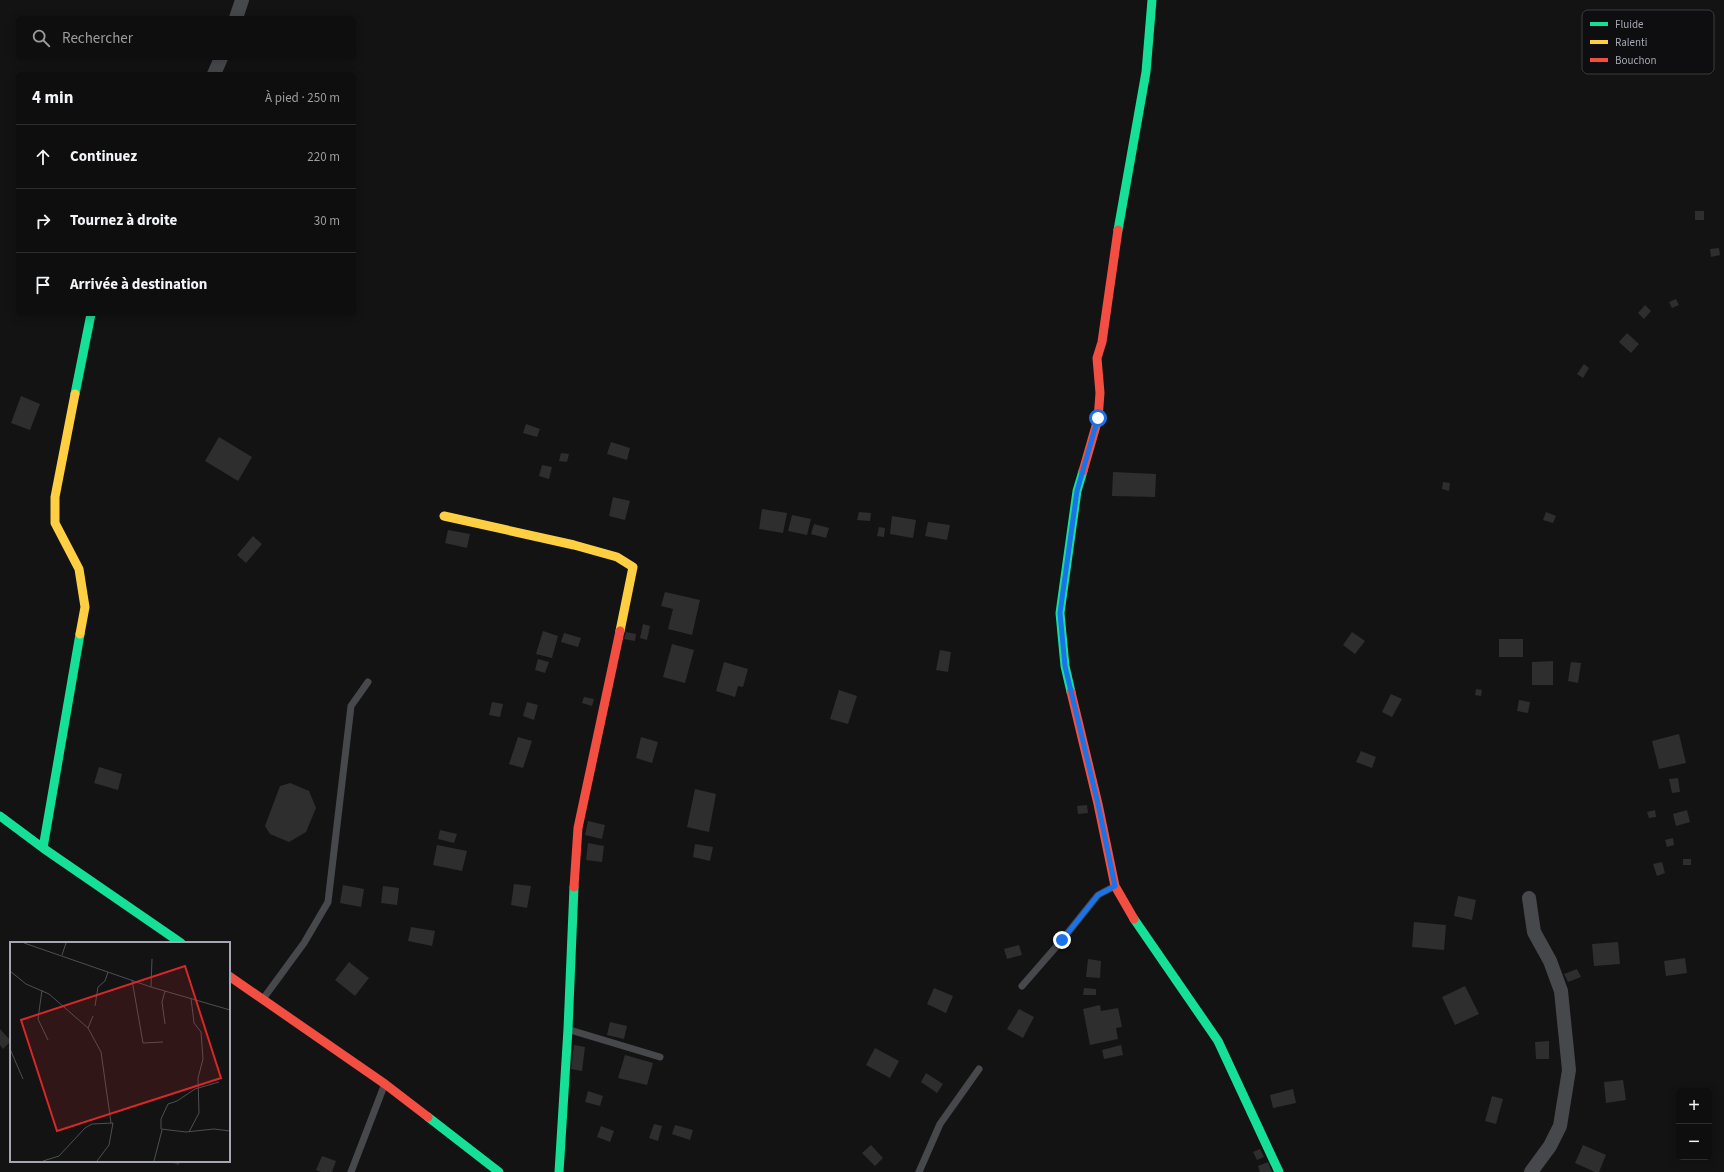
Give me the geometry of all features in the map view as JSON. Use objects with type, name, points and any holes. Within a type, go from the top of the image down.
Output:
[{"type":"street","points":[[237,16],[242,0]]},
{"type":"street","points":[[1152,0],[1146,72],[1113,255],[1102,342],[1097,358],[1100,394],[1098,418],[1077,491],[1060,613],[1065,666],[1098,804],[1115,886],[1138,928],[1218,1041],[1279,1172]]},
{"type":"street","points":[[215,72],[220,60]]},
{"type":"street","points":[[44,848],[85,607],[79,569],[55,523],[56,497],[91,316]]},
{"type":"street","points":[[444,516],[574,544],[617,557],[633,567],[578,828],[574,876],[568,1029],[559,1172]]},
{"type":"street","points":[[0,816],[180,942]]},
{"type":"street","points":[[1529,898],[1534,932],[1550,961],[1561,991],[1568,1070],[1560,1126],[1550,1146],[1531,1172]]},
{"type":"street","points":[[230,977],[385,1084],[499,1172]]},
{"type":"lane","points":[[263,999],[304,943],[328,902],[351,706],[368,682]]},
{"type":"lane","points":[[1022,986],[1062,940],[1098,895],[1115,886]]},
{"type":"lane","points":[[568,1029],[660,1057]]},
{"type":"lane","points":[[919,1172],[940,1124],[979,1069]]},
{"type":"lane","points":[[352,1172],[385,1084]]},
{"type":"building","points":[[1695,211],[1704,211],[1704,220],[1695,220]]},
{"type":"building","points":[[1719,248],[1720,255],[1711,257],[1710,249]]},
{"type":"building","points":[[1676,299],[1679,305],[1672,308],[1669,302]]},
{"type":"building","points":[[1645,305],[1651,311],[1644,319],[1638,313]]},
{"type":"building","points":[[1627,333],[1639,344],[1631,353],[1619,342]]},
{"type":"building","points":[[1584,364],[1589,368],[1583,378],[1577,374]]},
{"type":"building","points":[[21,396],[40,404],[30,430],[11,423]]},
{"type":"building","points":[[526,424],[540,429],[537,437],[523,433]]},
{"type":"building","points":[[219,437],[252,457],[238,481],[205,461]]},
{"type":"building","points":[[611,442],[630,448],[627,460],[607,454]]},
{"type":"building","points":[[561,453],[569,454],[567,462],[559,461]]},
{"type":"building","points":[[542,465],[552,467],[549,479],[539,476]]},
{"type":"building","points":[[1113,472],[1156,474],[1155,497],[1112,496]]},
{"type":"building","points":[[1443,482],[1450,483],[1449,491],[1442,489]]},
{"type":"building","points":[[613,497],[630,501],[625,520],[609,516]]},
{"type":"building","points":[[762,509],[787,513],[783,533],[759,529]]},
{"type":"building","points":[[859,512],[871,513],[870,521],[857,520]]},
{"type":"building","points":[[1546,512],[1556,516],[1553,523],[1543,520]]},
{"type":"building","points":[[792,515],[811,519],[807,535],[788,531]]},
{"type":"building","points":[[892,516],[916,520],[913,538],[890,534]]},
{"type":"building","points":[[928,522],[950,525],[947,540],[925,536]]},
{"type":"building","points":[[814,524],[829,528],[826,538],[811,534]]},
{"type":"building","points":[[879,527],[885,528],[884,537],[877,536]]},
{"type":"building","points":[[448,530],[470,534],[467,548],[445,543]]},
{"type":"building","points":[[253,536],[262,544],[246,563],[237,555]]},
{"type":"building","points":[[665,592],[700,600],[692,635],[668,629],[673,609],[661,606]]},
{"type":"building","points":[[643,624],[650,626],[647,640],[640,638]]},
{"type":"building","points":[[543,631],[558,636],[552,658],[536,654]]},
{"type":"building","points":[[626,632],[636,634],[635,641],[624,639]]},
{"type":"building","points":[[1352,632],[1365,641],[1355,654],[1343,645]]},
{"type":"building","points":[[564,633],[581,638],[578,647],[561,642]]},
{"type":"building","points":[[1499,639],[1523,639],[1523,657],[1499,657]]},
{"type":"building","points":[[672,644],[694,650],[685,683],[663,677]]},
{"type":"building","points":[[940,650],[951,652],[948,672],[936,670]]},
{"type":"building","points":[[538,659],[549,662],[545,673],[535,670]]},
{"type":"building","points":[[1553,661],[1553,685],[1532,685],[1532,662]]},
{"type":"building","points":[[724,662],[748,669],[743,687],[738,686],[735,697],[716,691]]},
{"type":"building","points":[[1571,662],[1581,663],[1578,683],[1568,681]]},
{"type":"building","points":[[1476,689],[1482,690],[1481,696],[1475,695]]},
{"type":"building","points":[[839,690],[857,696],[848,724],[830,719]]},
{"type":"building","points":[[1391,694],[1402,699],[1392,717],[1382,712]]},
{"type":"building","points":[[584,697],[594,699],[592,706],[582,703]]},
{"type":"building","points":[[1519,700],[1530,702],[1528,713],[1517,711]]},
{"type":"building","points":[[492,702],[503,704],[500,717],[489,715]]},
{"type":"building","points":[[527,702],[538,705],[534,720],[523,716]]},
{"type":"building","points":[[1679,734],[1686,763],[1659,769],[1652,741]]},
{"type":"building","points":[[518,737],[532,741],[523,768],[509,764]]},
{"type":"building","points":[[641,737],[658,742],[652,763],[636,758]]},
{"type":"building","points":[[1361,751],[1376,757],[1372,768],[1356,762]]},
{"type":"building","points":[[99,767],[122,774],[118,790],[94,783]]},
{"type":"building","points":[[1678,778],[1680,792],[1672,793],[1669,779]]},
{"type":"building","points":[[290,783],[309,791],[316,808],[306,832],[289,842],[270,834],[265,826],[280,786]]},
{"type":"building","points":[[695,789],[716,794],[709,832],[687,827]]},
{"type":"building","points":[[1087,805],[1088,813],[1078,814],[1077,806]]},
{"type":"building","points":[[1655,810],[1656,817],[1649,818],[1647,812]]},
{"type":"building","points":[[1687,810],[1690,822],[1676,826],[1673,814]]},
{"type":"building","points":[[588,821],[605,825],[602,839],[585,835]]},
{"type":"building","points":[[440,830],[457,834],[454,843],[438,839]]},
{"type":"building","points":[[1673,838],[1674,845],[1667,847],[1665,840]]},
{"type":"building","points":[[588,843],[604,846],[602,862],[586,860]]},
{"type":"building","points":[[695,844],[713,847],[710,861],[693,857]]},
{"type":"building","points":[[437,845],[467,851],[462,871],[433,865]]},
{"type":"building","points":[[1683,859],[1691,859],[1691,865],[1683,865]]},
{"type":"building","points":[[1662,862],[1665,873],[1657,876],[1653,864]]},
{"type":"building","points":[[514,884],[531,886],[527,908],[511,905]]},
{"type":"building","points":[[343,885],[364,889],[361,907],[340,903]]},
{"type":"building","points":[[383,886],[399,888],[397,905],[381,903]]},
{"type":"building","points":[[1458,896],[1476,900],[1472,920],[1454,916]]},
{"type":"building","points":[[1414,922],[1446,925],[1444,950],[1412,947]]},
{"type":"building","points":[[411,927],[435,931],[432,946],[408,941]]},
{"type":"building","points":[[1618,942],[1620,964],[1594,966],[1592,944]]},
{"type":"building","points":[[1019,945],[1022,955],[1007,959],[1004,949]]},
{"type":"building","points":[[1685,958],[1687,973],[1666,976],[1664,961]]},
{"type":"building","points":[[1088,959],[1101,961],[1100,978],[1086,977]]},
{"type":"building","points":[[349,962],[369,978],[355,996],[335,980]]},
{"type":"building","points":[[1577,969],[1581,977],[1568,982],[1564,974]]},
{"type":"building","points":[[1465,986],[1479,1014],[1455,1025],[1442,997]]},
{"type":"building","points":[[934,988],[953,996],[946,1013],[927,1004]]},
{"type":"building","points":[[1084,988],[1096,989],[1096,995],[1083,995]]},
{"type":"building","points":[[1100,1005],[1101,1011],[1118,1008],[1122,1027],[1116,1028],[1118,1039],[1090,1045],[1083,1009]]},
{"type":"building","points":[[1019,1009],[1034,1017],[1023,1038],[1007,1029]]},
{"type":"building","points":[[610,1022],[627,1026],[624,1039],[607,1035]]},
{"type":"building","points":[[0,1029],[10,1040],[10,1042],[3,1049],[0,1045]]},
{"type":"building","points":[[1549,1041],[1549,1059],[1536,1059],[1535,1042]]},
{"type":"building","points":[[574,1045],[585,1047],[582,1071],[571,1069]]},
{"type":"building","points":[[1121,1045],[1123,1055],[1104,1059],[1102,1050]]},
{"type":"building","points":[[875,1048],[899,1061],[890,1078],[866,1065]]},
{"type":"building","points":[[625,1055],[653,1063],[647,1085],[618,1078]]},
{"type":"building","points":[[926,1073],[943,1084],[937,1093],[921,1082]]},
{"type":"building","points":[[1623,1080],[1626,1100],[1606,1103],[1604,1082]]},
{"type":"building","points":[[1293,1089],[1296,1103],[1273,1108],[1270,1095]]},
{"type":"building","points":[[588,1091],[603,1096],[600,1106],[585,1102]]},
{"type":"building","points":[[1492,1096],[1503,1099],[1496,1124],[1485,1121]]},
{"type":"building","points":[[654,1124],[662,1126],[658,1141],[649,1138]]},
{"type":"building","points":[[675,1125],[693,1130],[690,1140],[672,1134]]},
{"type":"building","points":[[601,1126],[614,1131],[610,1142],[597,1137]]},
{"type":"building","points":[[871,1145],[883,1158],[875,1166],[862,1153]]},
{"type":"building","points":[[1583,1145],[1606,1155],[1599,1172],[1595,1172],[1575,1163]]},
{"type":"building","points":[[1260,1149],[1264,1157],[1257,1160],[1253,1152]]},
{"type":"building","points":[[322,1156],[336,1161],[332,1172],[321,1172],[316,1170]]},
{"type":"building","points":[[170,1162],[180,1162],[179,1165]]},
{"type":"building","points":[[1268,1162],[1272,1172],[1260,1172],[1258,1166]]},
{"type":"traffic: fast","points":[[1118,230],[1146,72],[1152,0]]},
{"type":"traffic: fast","points":[[75,394],[91,316]]},
{"type":"traffic: fast","points":[[1071,692],[1065,666],[1060,613],[1077,491],[1083,471]]},
{"type":"traffic: fast","points":[[43,848],[80,634]]},
{"type":"traffic: fast","points":[[0,816],[43,848],[180,942]]},
{"type":"traffic: fast","points":[[559,1172],[568,1029],[574,887]]},
{"type":"traffic: fast","points":[[1134,919],[1218,1041],[1279,1172]]},
{"type":"traffic: fast","points":[[428,1117],[499,1172]]},
{"type":"traffic: slow","points":[[75,394],[55,497],[55,523],[79,569],[85,607],[80,634]]},
{"type":"traffic: slow","points":[[444,516],[574,545],[617,557],[633,567],[620,631]]},
{"type":"traffic: jam","points":[[1083,471],[1098,419],[1100,393],[1097,358],[1102,342],[1118,230]]},
{"type":"traffic: jam","points":[[574,887],[578,828],[620,631]]},
{"type":"traffic: jam","points":[[1071,692],[1098,804],[1115,886],[1134,919]]},
{"type":"traffic: jam","points":[[230,977],[385,1084],[428,1117]]},
{"type":"route","points":[[1062,940],[1098,895],[1115,886],[1098,804],[1065,666],[1060,613],[1077,491],[1098,418]]}]
